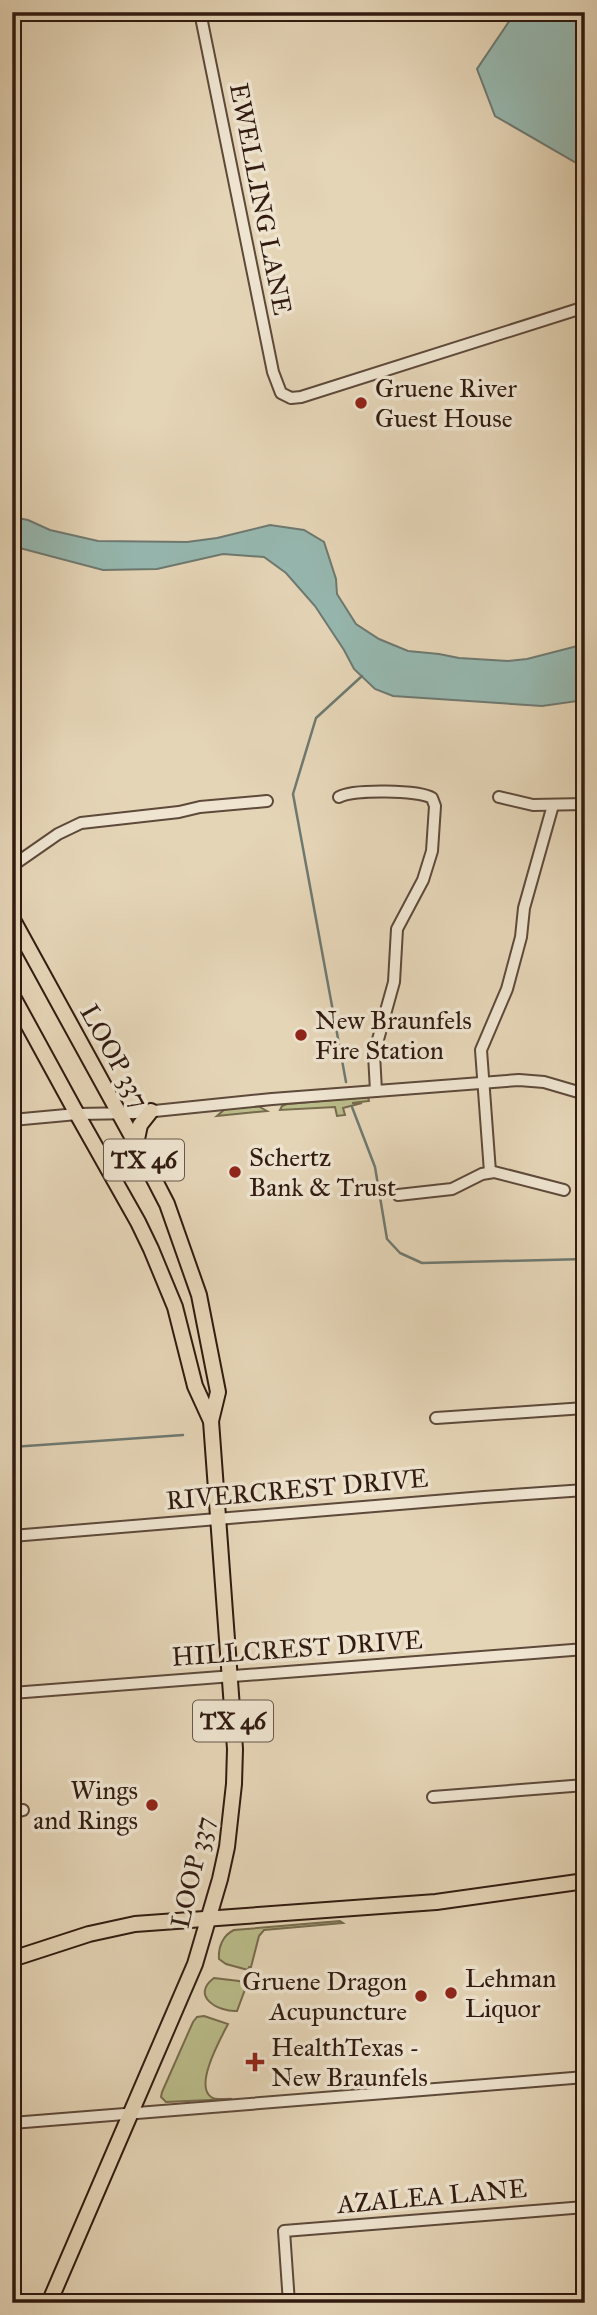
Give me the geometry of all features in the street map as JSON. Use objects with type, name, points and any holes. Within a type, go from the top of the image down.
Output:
[{"type":"main road","name":"LOOP 337","points":[[12,918],[167,1204],[199,1295],[218,1392],[211,1421],[235,1749],[233,1798],[225,1854],[192,1974],[49,2303]]},
{"type":"main road","points":[[12,934],[33,971],[43,976]]},
{"type":"main road","name":"LOOP 337","points":[[12,995],[138,1222],[165,1279],[187,1348],[195,1385],[211,1421]]},
{"type":"main road","points":[[136,1144],[142,1123],[151,1111]]},
{"type":"main road","points":[[12,1959],[135,1924],[445,1901],[585,1881]]},
{"type":"street","name":"EWELLING LANE","points":[[200,12],[273,372],[281,393],[291,398],[301,397],[585,307]]},
{"type":"street","points":[[339,797],[357,792],[420,794],[432,798],[435,806],[433,843],[425,876],[397,929],[394,982],[374,1054],[376,1091]]},
{"type":"street","points":[[499,797],[533,806],[585,804]]},
{"type":"street","points":[[12,866],[58,834],[81,823],[267,801]]},
{"type":"street","points":[[490,1172],[481,1048],[507,989],[521,937],[524,908],[553,805]]},
{"type":"street","points":[[12,1120],[76,1114],[119,1114],[532,1080],[585,1094]]},
{"type":"street","points":[[398,1195],[452,1189],[490,1172],[564,1190]]},
{"type":"street","points":[[436,1418],[585,1408]]},
{"type":"street","name":"RIVERCREST DRIVE","points":[[12,1536],[585,1490]]},
{"type":"street","name":"HILLCREST DRIVE","points":[[12,1693],[585,1649]]},
{"type":"street","points":[[433,1797],[585,1785]]},
{"type":"street","points":[[12,2123],[585,2077]]},
{"type":"street","name":"AZALEA LANE","points":[[289,2303],[284,2231],[585,2207]]},
{"type":"green space","points":[[368,1097],[369,1101],[352,1103],[362,1103],[343,1108],[345,1115],[337,1116],[335,1107],[280,1110],[287,1104]]},
{"type":"green space","points":[[258,1106],[267,1111],[217,1116],[225,1109]]},
{"type":"green space","points":[[340,1921],[343,1923],[264,1930],[259,1936],[248,1970],[226,1964],[219,1959],[222,1942],[234,1930]]},
{"type":"green space","points":[[214,1978],[247,1984],[237,2011],[222,2009],[209,2002],[205,1991]]},
{"type":"green space","points":[[204,2016],[228,2024],[210,2061],[207,2091],[213,2098],[232,2099],[166,2102],[161,2097],[162,2092],[193,2022],[197,2017]]},
{"type":"water","points":[[520,12],[585,12],[585,168],[495,116],[477,69],[512,17]]},
{"type":"water","points":[[12,517],[28,520],[50,530],[98,541],[187,542],[217,538],[270,525],[304,530],[324,542],[336,579],[337,594],[356,624],[379,639],[408,651],[508,661],[527,659],[585,644],[585,700],[542,706],[393,696],[375,689],[354,669],[315,606],[286,573],[264,557],[223,554],[157,569],[103,570],[12,546]]},
{"type":"waterway","points":[[346,1082],[293,794],[316,718],[362,676]]},
{"type":"waterway","points":[[352,1107],[375,1167],[387,1239],[400,1253],[422,1263],[585,1259]]},
{"type":"waterway","points":[[12,1447],[183,1435]]},
{"type":"place","name":"Gruene River Guest House","points":[[361,403]]},
{"type":"place","name":"New Braunfels Fire Station","points":[[301,1035]]},
{"type":"place","name":"Schertz Bank & Trust","points":[[235,1172]]},
{"type":"place","name":"Wings and Rings","points":[[152,1805]]},
{"type":"place","name":"Lehman Liquor","points":[[451,1993]]},
{"type":"place","name":"Gruene Dragon Acupuncture","points":[[421,1996]]},
{"type":"place","name":"HealthTexas - New Braunfels","points":[[255,2062]]}]
